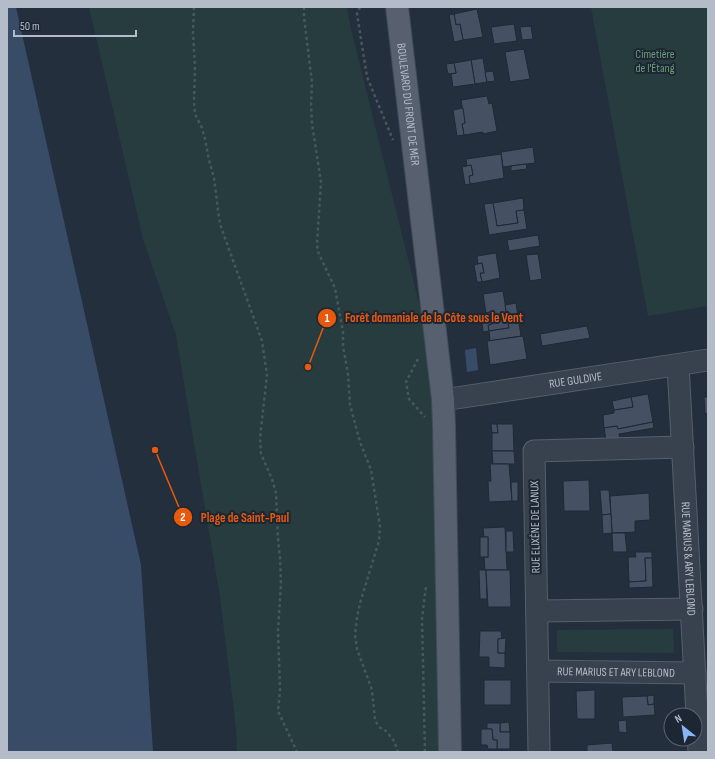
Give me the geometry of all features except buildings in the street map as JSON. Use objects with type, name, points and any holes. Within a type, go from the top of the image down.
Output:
[{"type":"main road","name":"BOULEVARD DU FRONT DE MER","points":[[397,7],[420,201],[444,426],[450,752]]},
{"type":"street","name":"RUE GULDIVE","points":[[442,400],[708,360]]},
{"type":"street","name":"RUE MARIUS & ARY LEBLOND","points":[[678,365],[692,609],[701,640],[695,673],[699,752]]},
{"type":"street","name":"RUE ELIXÈNE DE LANUX","points":[[539,752],[534,451],[682,447]]},
{"type":"street","points":[[536,611],[692,609]]},
{"type":"street","name":"RUE MARIUS ET ARY LEBLOND","points":[[538,671],[695,673]]},
{"type":"path","points":[[194,7],[193,33],[195,114],[202,128],[214,178],[221,227],[262,341],[265,355],[267,375],[260,438],[261,454],[272,479],[276,493],[281,582],[278,631],[280,690],[278,711],[297,752]]},
{"type":"path","points":[[304,7],[312,83],[312,124],[321,182],[317,244],[318,252],[335,288],[343,332],[343,346],[348,374],[350,405],[360,442],[371,470],[380,526],[379,541],[360,603],[355,635],[357,649],[372,690],[375,720],[379,727],[386,731],[394,741],[398,752]]},
{"type":"path","points":[[360,7],[357,14],[367,77],[394,143]]},
{"type":"path","points":[[420,357],[406,382],[409,399],[426,418]]},
{"type":"path","points":[[425,752],[422,619],[426,579]]},
{"type":"green space","points":[[89,7],[347,7],[351,29],[443,400],[450,752],[237,752],[236,729],[220,597],[176,335],[143,239]]},
{"type":"green space","name":"Cimetière de l'Étang","points":[[591,7],[708,7],[708,306],[648,316]]},
{"type":"green space","points":[[673,629],[674,653],[557,652],[557,630]]},
{"type":"water","points":[[7,7],[16,7],[141,565],[153,752],[7,752]]},
{"type":"water","points":[[476,348],[478,370],[467,372],[465,350]]},
{"type":"place","name":"Forêt domaniale de la Côte sous le Vent","points":[[308,367]]},
{"type":"place","name":"Plage de Saint-Paul","points":[[155,450]]}]
